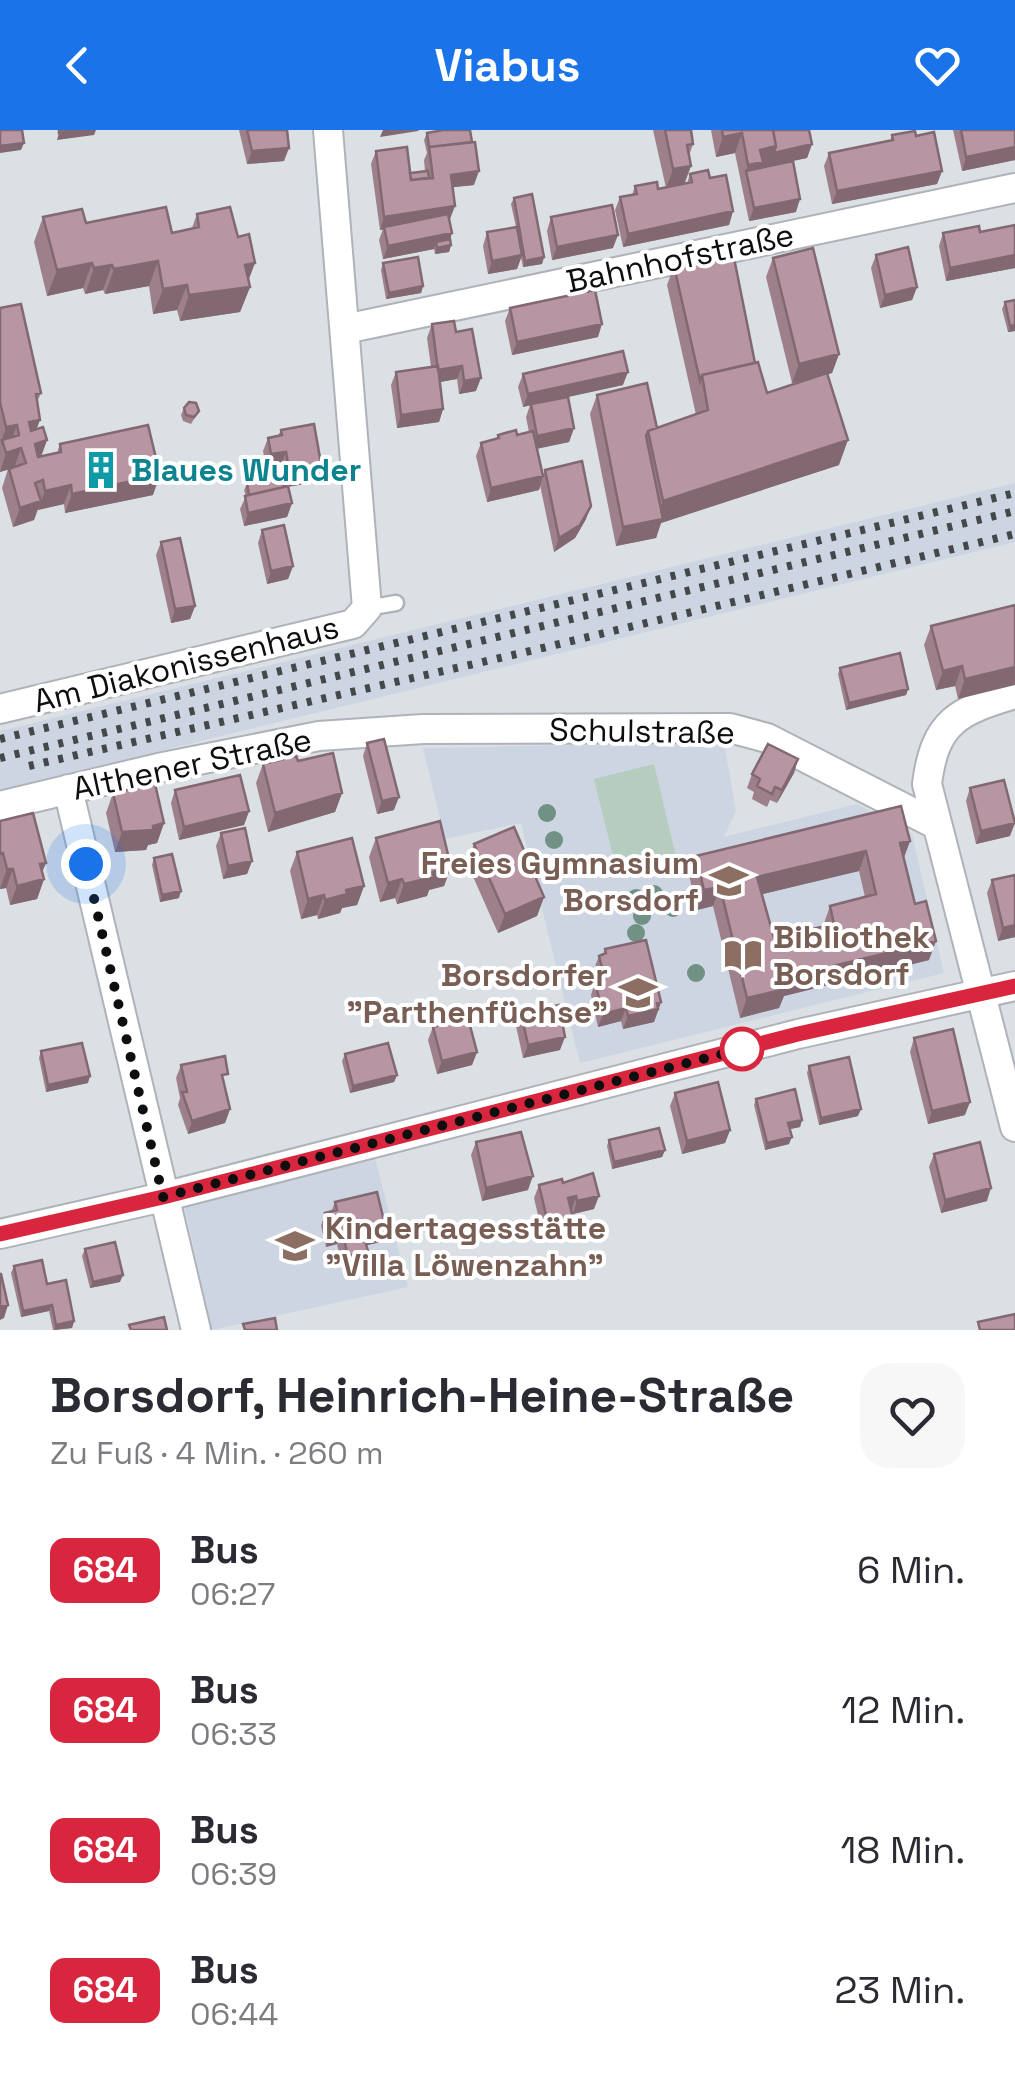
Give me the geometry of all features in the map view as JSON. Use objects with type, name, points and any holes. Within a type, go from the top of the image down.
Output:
[{"type":"street","name":"Am Diakonissenhaus","points":[[0,709],[353,624],[367,608],[328,130]]},
{"type":"street","name":"Bahnhofstraße","points":[[346,329],[1015,188]]},
{"type":"street","points":[[1015,694],[970,707],[946,726],[930,756],[927,784],[1015,1127]]},
{"type":"street","name":"Schulstraße","points":[[386,730],[730,728],[768,738],[937,825]]},
{"type":"street","name":"Althener Straße","points":[[0,806],[320,736],[386,730]]},
{"type":"street","points":[[68,789],[196,1330]]},
{"type":"street","points":[[0,1234],[163,1197],[798,1034],[1015,986]]},
{"type":"lane","points":[[367,608],[396,603]]},
{"type":"shaded area","points":[[1015,483],[1015,542],[0,790],[0,731]]},
{"type":"shaded area","name":"Freies Gymnasium Borsdorf","points":[[724,742],[736,811],[724,837],[857,804],[912,834],[944,973],[580,1063],[521,823],[445,839],[423,748]]},
{"type":"shaded area","name":"Kindertagesstätte \"Villa Löwenzahn\"","points":[[375,1158],[408,1287],[212,1330],[184,1205]]},
{"type":"green space","points":[[654,764],[677,861],[618,876],[594,779]]},
{"type":"building","points":[[0,130],[22,130],[24,143],[0,146]]},
{"type":"building","points":[[247,130],[287,130],[289,148],[252,151]]},
{"type":"building","points":[[470,130],[472,142],[429,147],[427,133]]},
{"type":"building","points":[[665,130],[691,130],[693,144],[687,145],[691,166],[673,169]]},
{"type":"building","points":[[722,130],[773,130],[776,146],[760,150],[763,162],[748,165],[742,133],[723,137]]},
{"type":"building","points":[[773,130],[809,130],[812,144],[774,153]]},
{"type":"building","points":[[961,130],[1015,130],[1015,147],[966,157]]},
{"type":"building","points":[[915,131],[916,136],[934,132],[942,171],[837,191],[829,153],[893,140],[892,135]]},
{"type":"building","points":[[475,142],[479,171],[451,175],[455,206],[384,217],[376,151],[407,147],[411,180],[433,178],[429,147]]},
{"type":"building","points":[[793,161],[800,199],[754,208],[746,171]]},
{"type":"building","points":[[708,170],[710,178],[726,175],[733,211],[628,234],[620,197],[637,194],[635,186],[657,182],[658,189],[692,182],[690,174]]},
{"type":"building","points":[[428,171],[429,178],[411,180],[410,173]]},
{"type":"building","points":[[532,194],[544,257],[525,261],[514,198]]},
{"type":"building","points":[[612,205],[618,235],[557,247],[551,217]]},
{"type":"building","points":[[166,207],[172,233],[199,227],[197,214],[230,207],[238,237],[249,234],[255,263],[245,265],[250,287],[189,295],[187,285],[163,289],[158,261],[114,269],[112,265],[94,268],[92,263],[57,270],[43,217],[82,209],[86,223]]},
{"type":"building","points":[[448,214],[452,233],[388,246],[384,227]]},
{"type":"building","points":[[1015,225],[1015,255],[950,268],[943,233],[979,226],[980,232]]},
{"type":"building","points":[[517,227],[522,255],[492,261],[487,232]]},
{"type":"building","points":[[450,239],[451,245],[437,248],[436,242]]},
{"type":"building","points":[[908,247],[917,287],[885,295],[876,255]]},
{"type":"building","points":[[813,248],[839,354],[799,364],[773,258]]},
{"type":"building","points":[[733,253],[755,363],[702,375],[700,381],[674,266]]},
{"type":"building","points":[[418,257],[423,286],[389,293],[383,263]]},
{"type":"building","points":[[595,290],[602,324],[517,342],[510,308]]},
{"type":"building","points":[[1015,300],[1015,325],[1010,326],[1005,302]]},
{"type":"building","points":[[21,304],[41,393],[36,394],[40,420],[29,422],[31,431],[43,427],[47,440],[35,444],[38,457],[61,452],[60,444],[148,425],[160,475],[72,494],[71,485],[45,491],[43,480],[35,483],[41,501],[20,508],[9,469],[26,463],[21,448],[6,453],[2,440],[19,435],[17,425],[6,427],[0,402],[0,308]]},
{"type":"building","points":[[454,321],[456,332],[472,329],[481,378],[464,381],[462,366],[438,370],[432,324]]},
{"type":"building","points":[[623,351],[628,372],[528,394],[523,374]]},
{"type":"building","points":[[758,362],[767,393],[827,373],[848,440],[663,501],[648,431],[708,410],[702,375]]},
{"type":"building","points":[[438,366],[443,409],[401,415],[396,372]]},
{"type":"building","points":[[647,383],[657,428],[646,436],[663,519],[623,527],[597,395]]},
{"type":"building","points":[[568,397],[574,428],[537,436],[531,404]]},
{"type":"building","points":[[189,402],[196,403],[199,411],[194,417],[186,415],[184,408]]},
{"type":"building","points":[[314,424],[322,469],[290,474],[286,452],[271,454],[268,438],[282,435],[281,430]]},
{"type":"building","points":[[516,430],[517,435],[533,431],[543,476],[491,488],[481,443]]},
{"type":"building","points":[[582,461],[591,506],[580,525],[559,538],[545,470]]},
{"type":"building","points":[[282,476],[284,487],[249,495],[247,484]]},
{"type":"building","points":[[288,486],[292,503],[248,513],[245,496]]},
{"type":"building","points":[[284,525],[293,566],[271,571],[262,530]]},
{"type":"building","points":[[180,538],[195,606],[175,609],[161,542]]},
{"type":"building","points":[[1015,605],[1015,667],[965,679],[962,666],[943,671],[931,626]]},
{"type":"building","points":[[900,653],[908,689],[849,703],[840,668]]},
{"type":"building","points":[[384,739],[399,797],[382,801],[367,743]]},
{"type":"building","points":[[768,744],[798,759],[782,790],[775,787],[772,794],[757,786],[760,779],[752,774]]},
{"type":"building","points":[[333,753],[342,793],[275,813],[263,764]]},
{"type":"building","points":[[240,775],[249,811],[184,827],[175,790]]},
{"type":"building","points":[[1004,780],[1015,823],[981,831],[970,788]]},
{"type":"building","points":[[155,784],[164,823],[153,826],[153,830],[122,832],[113,793]]},
{"type":"building","points":[[901,806],[910,841],[900,843],[915,904],[926,901],[936,941],[784,978],[786,989],[747,998],[720,887],[704,890],[696,856]],"holes":[[[866,851],[876,894],[830,906],[834,924],[774,938],[757,877]]]},
{"type":"building","points":[[33,813],[46,863],[40,864],[44,879],[17,886],[13,869],[7,869],[3,853],[0,854],[0,821]]},
{"type":"building","points":[[440,821],[451,867],[432,872],[434,877],[404,884],[402,879],[388,883],[376,838]]},
{"type":"building","points":[[514,827],[544,897],[505,914],[474,844]]},
{"type":"building","points":[[245,828],[252,861],[228,866],[221,833]]},
{"type":"building","points":[[352,838],[364,886],[325,900],[324,895],[308,899],[297,852]]},
{"type":"building","points":[[172,854],[181,891],[162,895],[154,858]]},
{"type":"building","points":[[1015,875],[1015,925],[1003,928],[992,880]]},
{"type":"building","points":[[646,940],[661,1002],[657,1003],[658,1009],[628,1016],[626,1008],[603,1014],[595,982],[605,979],[599,956],[606,953],[605,949]]},
{"type":"building","points":[[559,1005],[565,1037],[528,1045],[521,1013]]},
{"type":"building","points":[[468,1018],[477,1052],[442,1061],[433,1027]]},
{"type":"building","points":[[953,1029],[970,1102],[932,1111],[914,1038]]},
{"type":"building","points":[[82,1043],[90,1076],[48,1085],[41,1051]]},
{"type":"building","points":[[388,1043],[397,1075],[353,1086],[345,1054]]},
{"type":"building","points":[[225,1056],[228,1074],[222,1075],[230,1109],[192,1121],[182,1092],[187,1092],[181,1065]]},
{"type":"building","points":[[849,1057],[861,1109],[821,1118],[809,1066]]},
{"type":"building","points":[[718,1082],[730,1130],[687,1141],[675,1093]]},
{"type":"building","points":[[795,1089],[802,1120],[788,1123],[792,1137],[767,1143],[756,1099]]},
{"type":"building","points":[[659,1128],[665,1150],[614,1162],[609,1140]]},
{"type":"building","points":[[521,1132],[533,1176],[486,1188],[476,1142]]},
{"type":"building","points":[[980,1142],[991,1188],[945,1200],[934,1154]]},
{"type":"building","points":[[593,1173],[599,1196],[577,1201],[576,1196],[568,1198],[574,1222],[549,1228],[539,1185],[562,1179],[563,1183]]},
{"type":"building","name":"Kindertagesstätte \"Villa Löwenzahn\"","points":[[377,1192],[386,1229],[363,1234],[368,1251],[348,1256],[342,1231],[330,1234],[325,1213],[337,1210],[335,1202]]},
{"type":"building","points":[[115,1242],[123,1275],[93,1282],[85,1249]]},
{"type":"building","points":[[42,1260],[47,1284],[66,1280],[74,1321],[56,1325],[52,1305],[23,1311],[14,1266]]},
{"type":"building","points":[[0,1274],[8,1305],[0,1307]]},
{"type":"building","points":[[1015,1314],[1015,1330],[980,1330],[978,1322]]},
{"type":"building","points":[[164,1317],[167,1330],[131,1330],[129,1325]]},
{"type":"building","points":[[275,1318],[277,1330],[245,1330],[243,1324]]},
{"type":"railway","points":[[0,739],[1015,493]]},
{"type":"railway","points":[[0,758],[1015,511]]},
{"type":"railway","points":[[29,766],[1015,534]]},
{"type":"bus line","name":"684","points":[[0,1234],[163,1197],[798,1034],[1015,986]]},
{"type":"place","name":"Blaues Wunder","points":[[101,470]]},
{"type":"place","name":"Freies Gymnasium Borsdorf","points":[[729,881]]},
{"type":"place","name":"Bibliothek Borsdorf","points":[[743,955]]},
{"type":"place","name":"Borsdorfer \"Parthenfüchse\"","points":[[638,993]]},
{"type":"place","name":"Kindertagesstätte \"Villa Löwenzahn\"","points":[[295,1246]]},
{"type":"route","points":[[86,864],[163,1197],[742,1049]]}]
